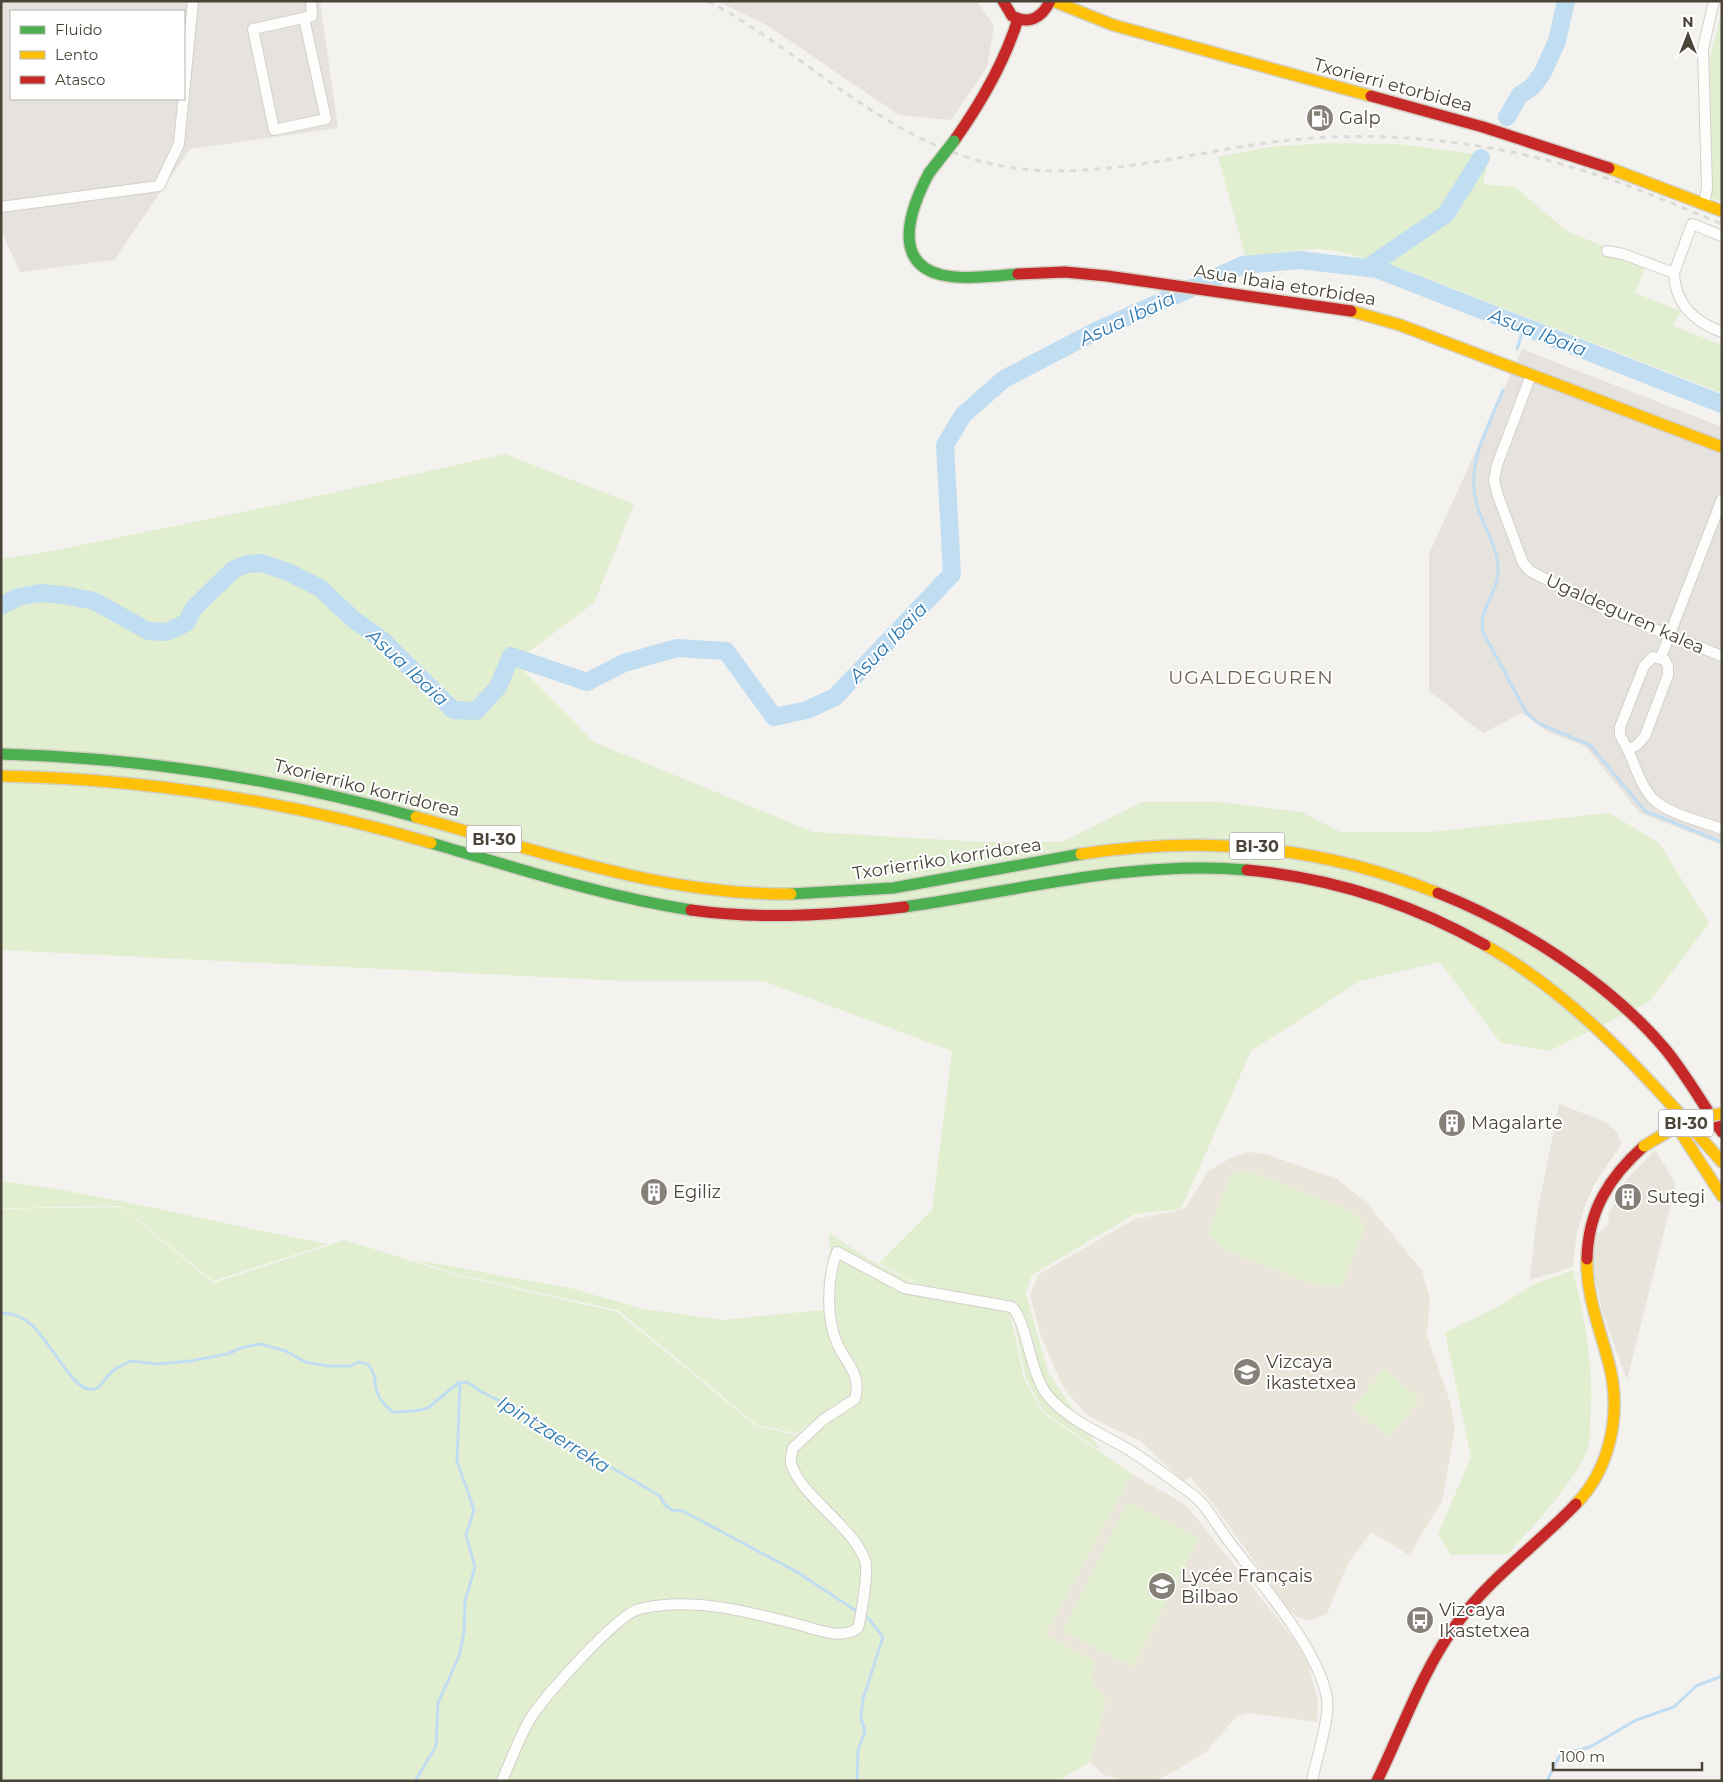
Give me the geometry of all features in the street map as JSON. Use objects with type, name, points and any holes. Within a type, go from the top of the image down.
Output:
[{"type":"main road","points":[[1003,1],[1007,11],[1018,19]]},
{"type":"main road","name":"Txorierri etorbidea","points":[[1018,19],[1032,20],[1039,18],[1052,1],[1113,25],[1501,132],[1595,163],[1722,210]]},
{"type":"main road","name":"Asua Ibaia etorbidea","points":[[1018,19],[995,79],[981,105],[929,174],[915,202],[909,221],[908,237],[917,259],[931,271],[956,276],[1065,272],[1305,304],[1380,318],[1722,447]]},
{"type":"main road","name":"Txorierriko korridorea","points":[[1,754],[133,761],[278,782],[425,819],[601,870],[659,883],[744,893],[816,894],[884,889],[1086,852],[1138,846],[1216,843],[1298,851],[1378,870],[1451,896],[1486,913],[1541,946],[1610,995],[1665,1050],[1722,1132]]},
{"type":"main road","name":"Txorierriko korridorea","points":[[1,776],[131,782],[274,804],[398,833],[598,891],[660,905],[728,914],[807,916],[853,913],[936,903],[1106,874],[1156,869],[1233,868],[1306,877],[1366,891],[1409,906],[1453,927],[1511,961],[1577,1010],[1650,1083],[1722,1162]]},
{"type":"main road","points":[[1665,1050],[1722,1107]]},
{"type":"main road","points":[[1650,1083],[1722,1196]]},
{"type":"main road","points":[[1693,1088],[1722,1122]]},
{"type":"main road","points":[[1377,1781],[1428,1669],[1465,1613],[1490,1584],[1539,1539],[1576,1492],[1597,1450],[1605,1403],[1598,1332],[1586,1270],[1586,1250],[1591,1220],[1608,1184],[1625,1162],[1672,1127],[1703,1116],[1722,1113]]},
{"type":"street","points":[[185,83],[193,1]]},
{"type":"street","points":[[304,18],[326,119],[274,130],[253,29],[312,16],[311,1]]},
{"type":"street","points":[[1704,204],[1707,188],[1703,49],[1714,1]]},
{"type":"street","points":[[1,208],[159,186],[179,144],[183,100]]},
{"type":"street","points":[[1722,236],[1692,224],[1674,274],[1678,294],[1694,317],[1701,324],[1722,332]]},
{"type":"street","points":[[1607,251],[1623,254],[1674,274]]},
{"type":"street","name":"Ugaldeguren kalea","points":[[1531,375],[1497,465],[1494,480],[1524,563],[1530,571],[1606,610],[1722,656]]},
{"type":"street","points":[[1661,657],[1722,499]]},
{"type":"street","points":[[1628,750],[1642,741],[1645,736],[1668,675],[1667,663],[1661,657],[1653,657],[1646,661],[1620,727],[1620,735],[1647,791],[1654,799],[1666,808],[1722,829]]},
{"type":"street","points":[[502,1781],[526,1727],[558,1682],[612,1628],[637,1609],[691,1604],[737,1609],[832,1633],[850,1634],[858,1628],[862,1612],[866,1562],[856,1543],[804,1485],[791,1462],[793,1448],[823,1420],[855,1399],[858,1387],[854,1371],[836,1343],[830,1295],[833,1261],[837,1252],[904,1288],[1012,1308],[1017,1313],[1028,1351],[1038,1378],[1048,1397],[1078,1422],[1132,1452],[1195,1496],[1297,1634],[1323,1684],[1328,1700],[1312,1781]]},
{"type":"shaded area","points":[[1,1],[320,1],[338,128],[190,149],[114,260],[20,272],[1,230]]},
{"type":"shaded area","points":[[717,1],[977,1],[994,26],[987,67],[951,120],[899,115],[768,26]]},
{"type":"shaded area","points":[[1522,349],[1722,427],[1722,845],[1640,813],[1585,746],[1548,732],[1522,713],[1483,733],[1429,691],[1429,554]]},
{"type":"shaded area","points":[[1559,1104],[1606,1122],[1616,1131],[1622,1143],[1594,1185],[1584,1208],[1577,1232],[1573,1267],[1530,1280],[1537,1214]]},
{"type":"shaded area","points":[[1655,1150],[1676,1184],[1627,1380],[1603,1313],[1594,1275],[1594,1235],[1606,1228],[1609,1223],[1608,1215],[1627,1179]]},
{"type":"shaded area","name":"Vizcaya ikastetxea","points":[[1248,1152],[1266,1154],[1337,1179],[1367,1203],[1422,1271],[1430,1299],[1427,1335],[1450,1402],[1455,1429],[1442,1502],[1417,1541],[1411,1556],[1371,1532],[1347,1565],[1327,1614],[1311,1620],[1298,1618],[1286,1606],[1214,1505],[1190,1477],[1183,1481],[1140,1441],[1088,1416],[1064,1389],[1040,1334],[1030,1294],[1039,1274],[1135,1219],[1184,1209],[1209,1171],[1229,1159]]},
{"type":"shaded area","name":"Lycée Français Bilbao","points":[[1132,1474],[1186,1505],[1295,1640],[1308,1663],[1318,1701],[1317,1722],[1249,1713],[1237,1716],[1206,1752],[1170,1774],[1152,1781],[1127,1781],[1104,1775],[1090,1762],[1106,1700],[1045,1635]]},
{"type":"green space","points":[[1722,11],[1722,202],[1709,197],[1710,57]]},
{"type":"green space","points":[[1327,143],[1399,144],[1489,156],[1483,184],[1515,187],[1568,232],[1647,263],[1635,293],[1681,311],[1673,326],[1722,345],[1722,393],[1403,269],[1361,257],[1330,250],[1301,249],[1246,258],[1218,157],[1269,147]]},
{"type":"green space","points":[[505,454],[634,504],[594,603],[515,662],[594,742],[813,832],[982,842],[1062,842],[1142,802],[1221,802],[1301,812],[1341,832],[1430,832],[1609,813],[1659,843],[1709,923],[1649,1002],[1549,1051],[1500,1042],[1440,962],[1360,981],[1251,1051],[1181,1209],[1135,1214],[1032,1275],[1026,1293],[1048,1372],[1101,1451],[1044,1412],[1026,1378],[1012,1312],[915,1283],[879,1263],[932,1210],[952,1051],[763,981],[624,981],[1,950],[1,559],[47,552],[286,503]]},
{"type":"green space","points":[[1240,1172],[1254,1173],[1347,1209],[1359,1218],[1365,1228],[1341,1287],[1319,1286],[1222,1249],[1208,1233],[1231,1174]]},
{"type":"green space","points":[[1,1181],[83,1194],[328,1244],[213,1281],[121,1206],[1,1208]]},
{"type":"green space","points":[[121,1207],[213,1283],[345,1240],[456,1275],[617,1312],[756,1426],[796,1435],[857,1391],[841,1343],[831,1283],[829,1233],[870,1260],[915,1284],[1010,1313],[1024,1379],[1043,1413],[1132,1474],[1045,1635],[1095,1661],[1091,1680],[1106,1700],[1090,1762],[1058,1781],[1,1781],[1,1209]]},
{"type":"green space","points":[[411,1259],[574,1289],[643,1309],[723,1320],[832,1309],[839,1344],[856,1391],[796,1433],[757,1425],[618,1310],[456,1274]]},
{"type":"green space","points":[[1573,1270],[1585,1326],[1590,1364],[1589,1444],[1584,1457],[1566,1487],[1508,1554],[1451,1555],[1438,1534],[1471,1457],[1445,1332],[1494,1309],[1535,1284]]},
{"type":"green space","points":[[1384,1369],[1420,1399],[1389,1437],[1353,1408]]},
{"type":"green space","points":[[1128,1502],[1199,1538],[1133,1667],[1063,1631]]},
{"type":"waterway","points":[[1507,117],[1520,95],[1533,86],[1543,72],[1557,41],[1566,1]]},
{"type":"waterway","points":[[1367,268],[1446,214],[1481,158]]},
{"type":"waterway","name":"Asua Ibaia","points":[[1,606],[18,597],[41,593],[63,595],[94,601],[148,631],[166,632],[186,623],[194,608],[233,570],[247,564],[262,563],[288,572],[320,588],[353,619],[382,640],[453,710],[476,711],[498,687],[511,656],[587,682],[624,663],[677,648],[726,651],[774,717],[807,710],[835,697],[952,574],[945,445],[963,415],[1004,379],[1096,331],[1243,265],[1299,260],[1377,269],[1722,404]]},
{"type":"waterway","points":[[1517,349],[1524,327]]},
{"type":"waterway","points":[[1503,390],[1480,445],[1474,473],[1476,502],[1498,562],[1495,587],[1483,616],[1483,632],[1526,712],[1540,724],[1590,745],[1645,811],[1722,842]]},
{"type":"waterway","name":"Ipintzaerreka","points":[[1,1314],[16,1315],[30,1323],[74,1379],[84,1387],[95,1389],[111,1372],[130,1361],[157,1364],[190,1361],[227,1354],[241,1348],[260,1344],[286,1351],[305,1362],[328,1366],[351,1366],[358,1362],[367,1364],[373,1373],[380,1398],[393,1412],[415,1411],[428,1408],[458,1383],[467,1382],[482,1392],[534,1418],[560,1442],[614,1469],[660,1496],[664,1504],[672,1510],[683,1511],[797,1572],[858,1612]]},
{"type":"waterway","points":[[415,1781],[436,1746],[438,1703],[459,1656],[464,1633],[465,1601],[475,1567],[466,1535],[474,1510],[457,1461],[460,1382]]},
{"type":"waterway","name":"Ipintzaerreka","points":[[857,1781],[858,1750],[865,1732],[861,1717],[863,1699],[883,1637],[868,1618]]},
{"type":"waterway","points":[[1547,1781],[1560,1755],[1590,1747],[1636,1720],[1674,1707],[1696,1686],[1722,1676]]},
{"type":"railway","points":[[708,1],[778,45],[845,93],[915,136],[952,152],[992,164],[1027,169],[1063,171],[1100,169],[1281,141],[1359,136],[1438,140],[1515,153],[1591,173],[1624,184],[1722,224]]},
{"type":"traffic: fast","points":[[929,173],[954,141]]},
{"type":"traffic: fast","points":[[929,173],[916,201],[909,232],[910,246],[915,258],[926,268],[942,275],[980,277],[1018,274]]},
{"type":"traffic: fast","points":[[1,754],[106,760],[210,773],[314,792],[416,817]]},
{"type":"traffic: fast","points":[[431,843],[592,889],[691,910]]},
{"type":"traffic: fast","points":[[791,894],[893,888],[1081,854]]},
{"type":"traffic: fast","points":[[904,907],[1118,873],[1161,869],[1247,870]]},
{"type":"traffic: slow","points":[[1053,1],[1113,25],[1371,96]]},
{"type":"traffic: slow","points":[[1609,168],[1722,211]]},
{"type":"traffic: slow","points":[[1351,311],[1400,325],[1722,447]]},
{"type":"traffic: slow","points":[[1,776],[110,782],[218,795],[325,815],[431,843]]},
{"type":"traffic: slow","points":[[416,817],[555,857],[648,879],[695,887],[791,894]]},
{"type":"traffic: slow","points":[[1081,854],[1173,845],[1262,849],[1307,855],[1350,864],[1438,893]]},
{"type":"traffic: slow","points":[[1485,945],[1519,966],[1582,1015],[1641,1072],[1722,1162]]},
{"type":"traffic: slow","points":[[1644,1146],[1681,1124],[1722,1113]]},
{"type":"traffic: slow","points":[[1676,1125],[1722,1196]]},
{"type":"traffic: slow","points":[[1576,1504],[1588,1490],[1605,1458],[1610,1440],[1614,1404],[1610,1368],[1589,1287],[1587,1259]]},
{"type":"traffic: jam","points":[[1003,1],[1012,16],[1024,20],[1039,16],[1050,1]]},
{"type":"traffic: jam","points":[[954,141],[991,83],[1006,52],[1018,19]]},
{"type":"traffic: jam","points":[[1371,96],[1483,127],[1609,168]]},
{"type":"traffic: jam","points":[[1018,274],[1065,272],[1107,276],[1351,311]]},
{"type":"traffic: jam","points":[[1247,870],[1310,879],[1370,895],[1429,917],[1485,945]]},
{"type":"traffic: jam","points":[[1438,893],[1469,906],[1531,939],[1591,979],[1643,1025],[1666,1050],[1722,1132]]},
{"type":"traffic: jam","points":[[691,910],[771,916],[904,907]]},
{"type":"traffic: jam","points":[[1587,1259],[1591,1225],[1603,1196],[1620,1170],[1644,1146]]},
{"type":"traffic: jam","points":[[1377,1781],[1423,1679],[1445,1640],[1485,1590],[1576,1504]]},
{"type":"place","name":"Galp","points":[[1320,118]]},
{"type":"place","name":"Magalarte","points":[[1452,1123]]},
{"type":"place","name":"Egiliz","points":[[654,1192]]},
{"type":"place","name":"Sutegi","points":[[1628,1197]]},
{"type":"place","name":"Vizcaya ikastetxea","points":[[1247,1372]]},
{"type":"place","name":"Lycée Français Bilbao","points":[[1162,1586]]},
{"type":"place","name":"Vizcaya Ikastetxea","points":[[1420,1620]]},
{"type":"district","name":"UGALDEGUREN","points":[[1251,677]]}]
